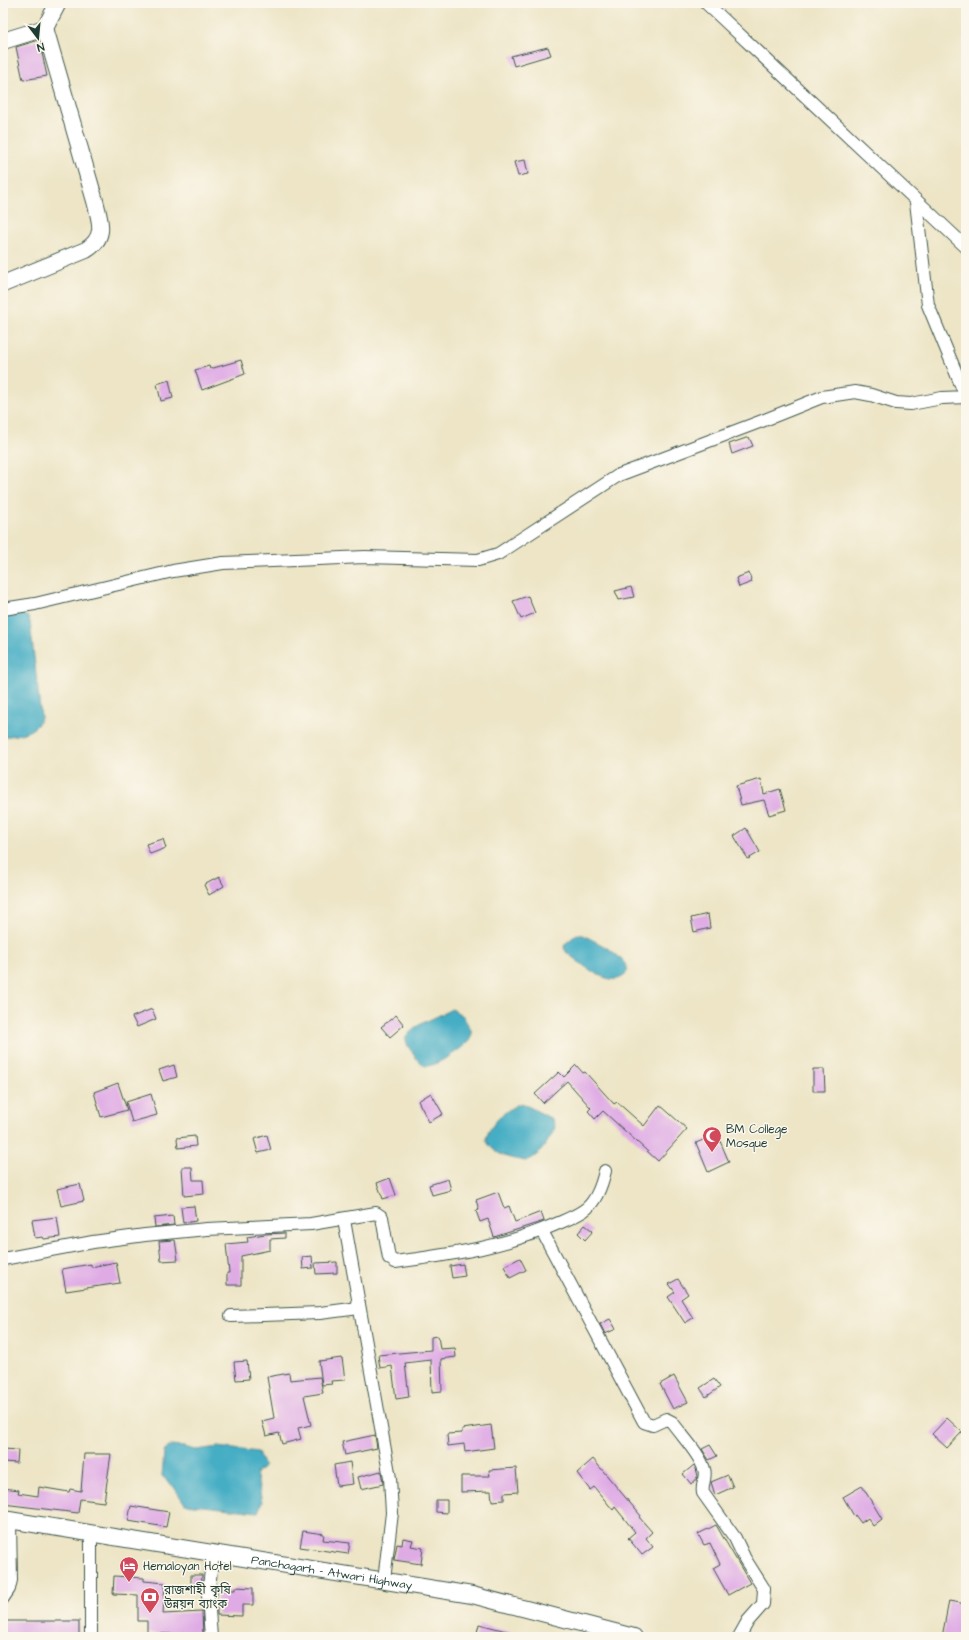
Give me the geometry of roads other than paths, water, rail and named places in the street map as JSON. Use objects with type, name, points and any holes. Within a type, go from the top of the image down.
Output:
[{"type":"main road","points":[[3,284],[86,250],[93,246],[98,239],[100,231],[95,201],[45,28],[58,3]]},
{"type":"main road","points":[[3,41],[45,28]]},
{"type":"main road","name":"Panchagarh - Atwari Highway","points":[[6,1520],[472,1595],[634,1637]]},
{"type":"street","points":[[706,3],[966,248]]},
{"type":"street","points":[[3,609],[35,604],[173,572],[223,563],[365,557],[462,560],[488,558],[513,545],[619,475],[822,397],[855,392],[871,395],[896,403],[911,404],[942,398],[966,397],[928,305],[916,202]]},
{"type":"street","points":[[3,1259],[93,1242],[145,1235],[207,1229],[310,1224],[344,1220],[376,1213],[382,1217],[389,1258],[394,1262],[491,1247],[542,1231],[586,1209],[593,1201],[603,1181],[605,1170]]},
{"type":"street","points":[[344,1220],[392,1496],[391,1532],[384,1580]]},
{"type":"street","points":[[542,1231],[644,1422],[653,1425],[666,1419],[672,1422],[693,1451],[705,1470],[702,1486],[703,1493],[735,1538],[745,1559],[764,1589],[763,1604],[748,1621],[739,1637]]},
{"type":"street","points":[[231,1316],[320,1313],[359,1308]]},
{"type":"street","points":[[3,1598],[9,1589],[11,1580],[6,1520]]},
{"type":"street","points":[[91,1534],[91,1637]]},
{"type":"street","points":[[211,1637],[208,1596],[213,1554]]},
{"type":"water","points":[[23,614],[28,617],[30,622],[41,717],[39,722],[31,730],[20,734],[3,737],[3,615]]},
{"type":"water","points":[[577,934],[583,935],[602,945],[621,958],[628,970],[623,977],[615,979],[598,975],[567,953],[564,948],[565,944]]},
{"type":"water","points":[[452,1009],[463,1016],[472,1032],[471,1038],[464,1046],[448,1057],[435,1064],[426,1066],[418,1061],[406,1041],[406,1036],[419,1025]]},
{"type":"water","points":[[522,1103],[552,1119],[555,1127],[543,1148],[535,1156],[525,1161],[502,1155],[493,1149],[486,1139],[491,1128],[505,1112]]},
{"type":"water","points":[[169,1446],[184,1447],[196,1450],[218,1447],[258,1452],[264,1467],[256,1473],[262,1502],[258,1512],[185,1504],[174,1487],[162,1476],[164,1452]]},
{"type":"place","name":"BM College Mosque","points":[[712,1153]]},
{"type":"place","name":"Hemaloyan Hotel","points":[[129,1583]]},
{"type":"place","name":"রাজশাহী কৃষি উন্নয়ন ব্যাংক","points":[[150,1614]]}]
